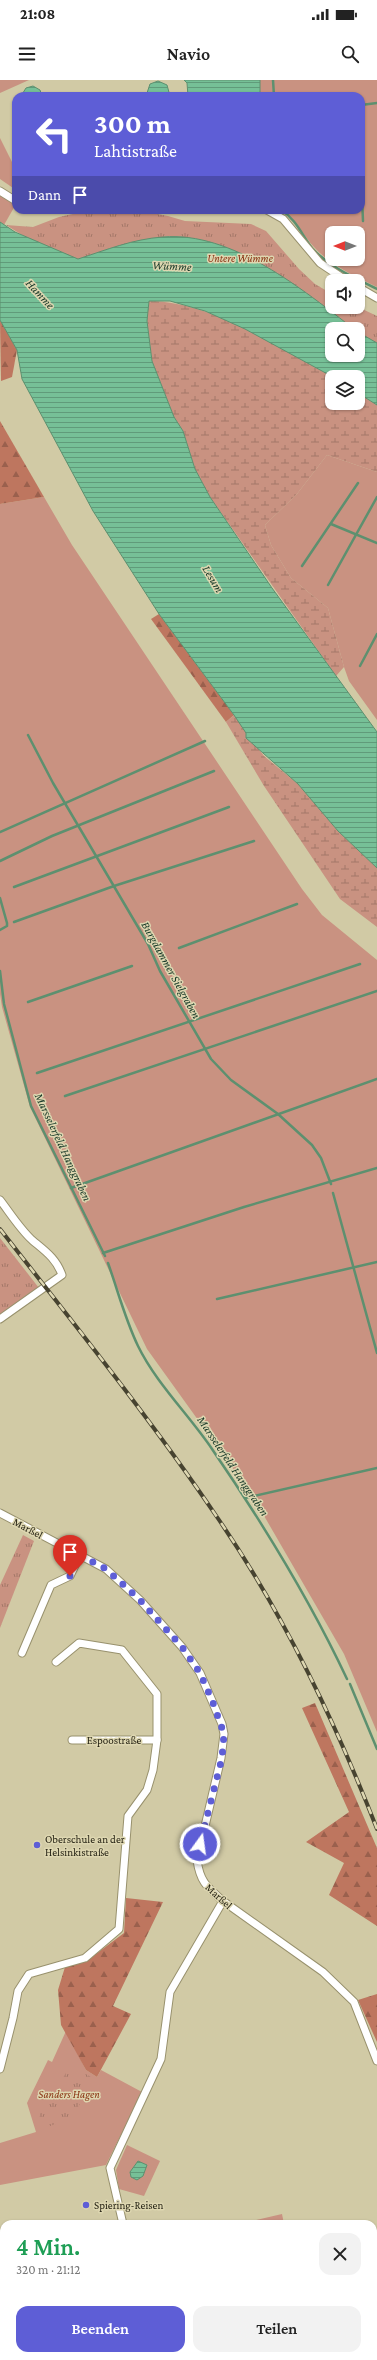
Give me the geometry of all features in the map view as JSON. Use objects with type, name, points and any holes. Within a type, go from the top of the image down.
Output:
[{"type":"street","points":[[0,191],[12,198]]},
{"type":"street","points":[[274,214],[283,219],[320,263],[336,274]]},
{"type":"street","points":[[365,291],[377,298]]},
{"type":"street","points":[[0,1200],[32,1239],[47,1250],[59,1265],[62,1275],[0,1319]]},
{"type":"street","name":"Marßel","points":[[0,1513],[106,1569],[140,1600],[182,1647],[200,1673],[222,1724],[223,1742],[222,1758],[198,1860],[199,1876],[208,1888],[222,1901],[323,1972],[354,2002],[377,2061]]},
{"type":"street","points":[[22,1653],[51,1585],[70,1576],[80,1555]]},
{"type":"street","points":[[0,2069],[18,1991],[29,1974],[85,1958],[119,1929],[128,1816],[147,1790],[153,1770],[157,1740],[157,1694],[122,1650],[79,1643],[56,1662]]},
{"type":"street","name":"Espoostraße","points":[[72,1740],[157,1740]]},
{"type":"street","points":[[122,2220],[110,2168],[161,2059],[170,1992],[222,1901]]},
{"type":"green space","points":[[0,80],[29,80],[0,93]]},
{"type":"green space","points":[[260,80],[377,80],[377,287],[365,281],[365,274],[352,274],[338,266],[365,266],[365,226],[325,226],[325,257],[287,214],[365,214],[365,92],[260,92]]},
{"type":"green space","points":[[0,138],[12,162],[12,187],[0,179]]},
{"type":"green space","points":[[0,194],[12,202],[12,211],[4,225],[0,222]]},
{"type":"green space","name":"Untere Wümme","points":[[73,214],[157,214],[185,221],[251,224],[266,231],[299,269],[315,284],[325,290],[325,314],[365,314],[365,310],[377,316],[377,377],[364,362],[365,322],[325,322],[325,327],[67,263],[6,225],[33,227],[59,217]]},
{"type":"green space","points":[[149,301],[173,303],[197,309],[244,328],[325,372],[325,410],[365,410],[365,397],[377,405],[377,472],[327,455],[297,494],[265,525],[271,545],[291,578],[328,608],[344,667],[336,676],[210,497],[195,469],[183,431],[174,417],[152,361],[147,320]]},
{"type":"green space","points":[[0,320],[17,350],[12,377],[1,381]]},
{"type":"green space","points":[[0,421],[44,497],[0,504]]},
{"type":"green space","points":[[327,455],[377,472],[377,720],[349,681],[328,608],[291,578],[271,545],[265,525],[297,494]]},
{"type":"green space","points":[[44,497],[72,545],[302,889],[322,915],[377,960],[377,1732],[344,1654],[252,1495],[147,1349],[30,1107],[2,1007],[0,994],[0,504]]},
{"type":"green space","points":[[159,614],[234,715],[226,722],[151,619]]},
{"type":"green space","points":[[234,715],[264,756],[298,784],[338,831],[377,868],[377,927],[340,899],[264,786],[226,722]]},
{"type":"green space","points":[[0,1238],[39,1288],[0,1316]]},
{"type":"green space","points":[[23,1535],[34,1541],[0,1628],[0,1585]]},
{"type":"green space","points":[[315,1703],[377,1848],[377,1926],[329,1895],[344,1863],[306,1842],[349,1812],[302,1708]]},
{"type":"green space","points":[[126,1898],[163,1902],[113,2006],[131,2014],[97,2077],[86,2070],[61,2025],[58,1990],[65,1967],[88,1960],[124,1933]]},
{"type":"green space","points":[[377,1994],[377,2042],[358,2000]]},
{"type":"green space","points":[[66,2031],[86,2070],[97,2077],[101,2070],[142,2092],[106,2165],[0,2185],[0,2143],[36,2132],[27,2103],[48,2060],[52,2062]]},
{"type":"green space","name":"Sanders Hagen","points":[[71,2065],[96,2080],[70,2119],[47,2127],[39,2120],[40,2114]]},
{"type":"green space","points":[[127,2145],[160,2161],[144,2196],[119,2189],[116,2170]]},
{"type":"green space","points":[[282,2214],[283,2220],[256,2220]]},
{"type":"water","points":[[184,80],[260,80],[260,92],[188,92],[187,83]]},
{"type":"water","points":[[158,81],[167,85],[169,92],[147,92],[150,84]]},
{"type":"water","points":[[33,86],[41,92],[24,92],[26,88]]},
{"type":"water","points":[[0,222],[15,232],[78,259],[120,245],[152,238],[189,238],[215,243],[240,253],[265,266],[325,307],[325,314],[334,314],[345,322],[325,322],[325,362],[365,362],[365,336],[377,343],[377,405],[365,397],[365,370],[325,370],[325,373],[245,329],[205,311],[170,301],[149,301],[147,321],[152,361],[174,417],[183,431],[195,469],[210,497],[272,588],[377,732],[377,868],[338,831],[298,784],[246,738],[246,733],[234,715],[159,614],[93,511],[22,379],[17,350],[0,320]]},
{"type":"water","points":[[138,2161],[147,2165],[143,2176],[137,2180],[131,2177],[130,2172]]},
{"type":"waterway","points":[[273,80],[274,92]]},
{"type":"waterway","points":[[365,104],[377,103]]},
{"type":"waterway","points":[[286,214],[295,223],[312,248],[326,261],[343,272],[377,289]]},
{"type":"waterway","points":[[363,214],[363,221]]},
{"type":"waterway","points":[[302,566],[358,483]]},
{"type":"waterway","points":[[328,585],[377,497]]},
{"type":"waterway","points":[[331,524],[377,543]]},
{"type":"waterway","points":[[360,666],[377,634]]},
{"type":"waterway","name":"Burgdammer Sielgraben","points":[[28,735],[53,783],[148,944],[160,971],[211,1059],[231,1080],[278,1114],[312,1145],[321,1158],[331,1184]]},
{"type":"waterway","points":[[0,832],[205,741]]},
{"type":"waterway","points":[[0,861],[52,836],[214,771]]},
{"type":"waterway","points":[[14,887],[229,807]]},
{"type":"waterway","points":[[14,922],[114,886],[254,841]]},
{"type":"waterway","name":"Marsselerfeld Hanggraben","points":[[0,898],[7,923],[7,926],[0,930]]},
{"type":"waterway","points":[[179,948],[297,904]]},
{"type":"waterway","points":[[37,1073],[360,964]]},
{"type":"waterway","points":[[28,1002],[132,966]]},
{"type":"waterway","name":"Marsselerfeld Hanggraben","points":[[0,971],[4,1004],[31,1106],[105,1256]]},
{"type":"waterway","points":[[65,1096],[377,991]]},
{"type":"waterway","points":[[71,1188],[377,1079]]},
{"type":"waterway","points":[[103,1253],[244,1207],[377,1168]]},
{"type":"waterway","name":"Burgdammer Sielgraben","points":[[333,1193],[377,1353]]},
{"type":"waterway","points":[[217,1299],[377,1262]]},
{"type":"waterway","name":"Marsselerfeld Hanggraben","points":[[108,1263],[129,1326],[145,1360],[163,1386],[212,1449],[267,1532],[317,1619],[347,1679]]},
{"type":"waterway","points":[[245,1498],[377,1468]]},
{"type":"waterway","name":"Marsselerfeld Hanggraben","points":[[350,1684],[377,1749]]},
{"type":"railway","points":[[0,1229],[138,1407],[217,1517],[241,1554],[286,1629],[306,1668],[344,1748],[377,1829]]},
{"type":"place","name":"Oberschule an der Helsinkistraße","points":[[37,1845]]},
{"type":"place","name":"Spiering-Reisen","points":[[86,2205]]},
{"type":"route","points":[[70,1576],[80,1555],[106,1569],[140,1600],[182,1647],[200,1673],[222,1724],[224,1734],[222,1758],[200,1844]]},
{"type":"water label","name":"Wümme","points":[[172,266]]},
{"type":"water label","name":"Hamme","points":[[40,294]]},
{"type":"water label","name":"Lesum","points":[[213,579]]}]
